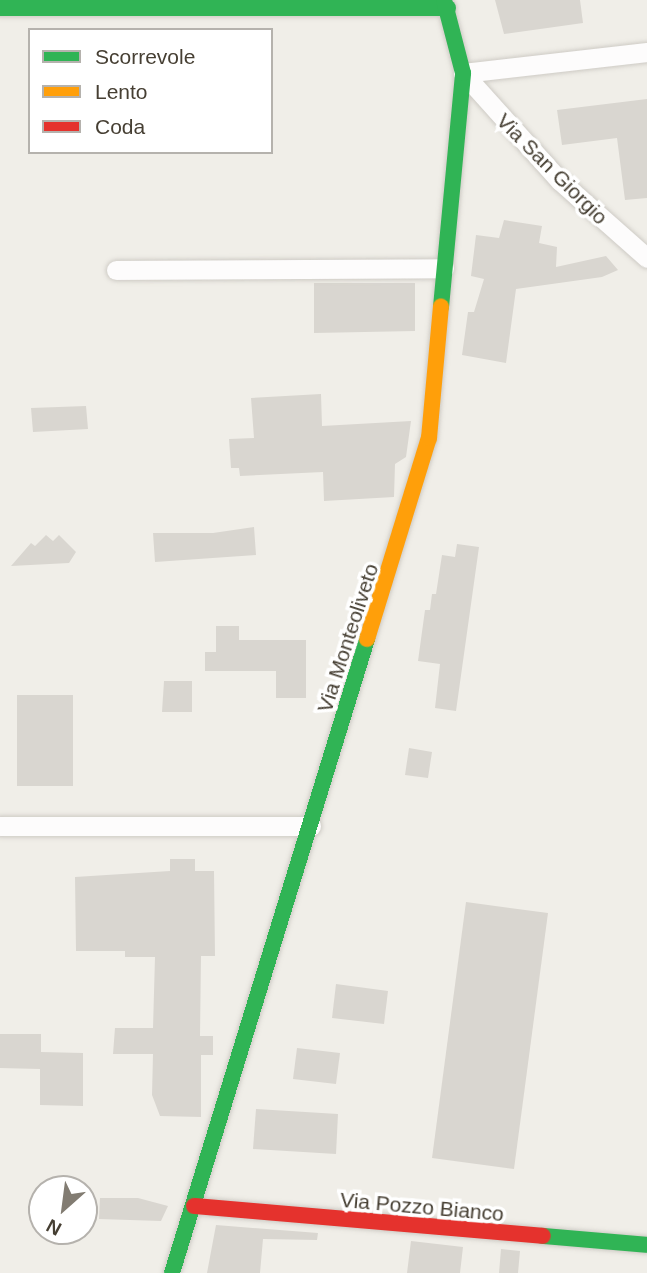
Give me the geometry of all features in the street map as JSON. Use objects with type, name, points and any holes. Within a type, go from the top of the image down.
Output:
[{"type":"street","points":[[0,8],[446,4]]},
{"type":"street","name":"Via Monteoliveto","points":[[172,1273],[429,438],[463,73],[446,4]]},
{"type":"street","points":[[463,73],[647,52]]},
{"type":"street","name":"Via San Giorgio","points":[[463,73],[552,172],[647,258]]},
{"type":"street","points":[[116,270],[444,268]]},
{"type":"street","points":[[0,826],[311,826]]},
{"type":"street","name":"Via Pozzo Bianco","points":[[194,1206],[647,1245]]},
{"type":"building","points":[[495,0],[580,0],[583,23],[504,34]]},
{"type":"building","points":[[647,99],[647,198],[625,200],[617,138],[562,145],[557,110]]},
{"type":"building","points":[[504,220],[542,226],[539,243],[557,247],[556,267],[606,256],[618,270],[602,277],[516,289],[506,363],[462,355],[468,312],[474,312],[484,279],[471,276],[476,235],[499,238]]},
{"type":"building","points":[[314,283],[415,283],[415,331],[314,333]]},
{"type":"building","points":[[321,394],[322,426],[411,421],[406,457],[395,464],[394,497],[324,501],[323,472],[240,476],[239,468],[231,468],[229,439],[254,438],[251,398]]},
{"type":"building","points":[[86,406],[88,429],[33,432],[31,408]]},
{"type":"building","points":[[254,527],[256,555],[155,562],[153,533],[213,533]]},
{"type":"building","points":[[46,535],[53,541],[59,535],[76,552],[69,563],[11,566],[31,543],[35,546]]},
{"type":"building","points":[[457,544],[479,547],[456,711],[435,708],[440,664],[418,661],[425,610],[430,610],[432,594],[436,594],[442,555],[455,557]]},
{"type":"building","points":[[216,626],[239,626],[239,640],[306,640],[306,698],[276,698],[276,671],[205,671],[205,652],[216,652]]},
{"type":"building","points":[[164,681],[192,681],[192,712],[162,712]]},
{"type":"building","points":[[17,695],[73,695],[73,786],[17,786]]},
{"type":"building","points":[[409,748],[432,752],[428,778],[405,775]]},
{"type":"building","points":[[170,859],[195,859],[195,871],[214,871],[215,956],[201,956],[200,1036],[213,1036],[213,1055],[201,1055],[201,1117],[160,1116],[152,1095],[153,1054],[113,1054],[115,1028],[153,1028],[155,957],[125,957],[125,951],[76,951],[75,877],[170,871]]},
{"type":"building","points":[[466,902],[548,913],[514,1169],[432,1158]]},
{"type":"building","points":[[336,984],[388,991],[384,1024],[332,1018]]},
{"type":"building","points":[[0,1034],[41,1034],[41,1052],[83,1053],[83,1106],[40,1105],[40,1069],[0,1068]]},
{"type":"building","points":[[297,1048],[340,1053],[336,1084],[293,1079]]},
{"type":"building","points":[[256,1109],[338,1114],[336,1154],[253,1149]]},
{"type":"building","points":[[100,1198],[138,1198],[168,1206],[161,1221],[99,1219]]},
{"type":"building","points":[[216,1225],[318,1233],[317,1240],[263,1239],[260,1273],[207,1273]]},
{"type":"building","points":[[411,1241],[463,1247],[460,1273],[407,1273]]},
{"type":"building","points":[[501,1249],[520,1251],[518,1273],[499,1273]]},
{"type":"traffic: fast","points":[[441,307],[463,73],[444,0]]},
{"type":"traffic: fast","points":[[0,8],[448,8]]},
{"type":"traffic: fast","points":[[172,1273],[367,639]]},
{"type":"traffic: fast","points":[[543,1236],[647,1245]]},
{"type":"traffic: slow","points":[[367,639],[429,438],[441,307]]},
{"type":"traffic: jam","points":[[194,1206],[543,1236]]}]
